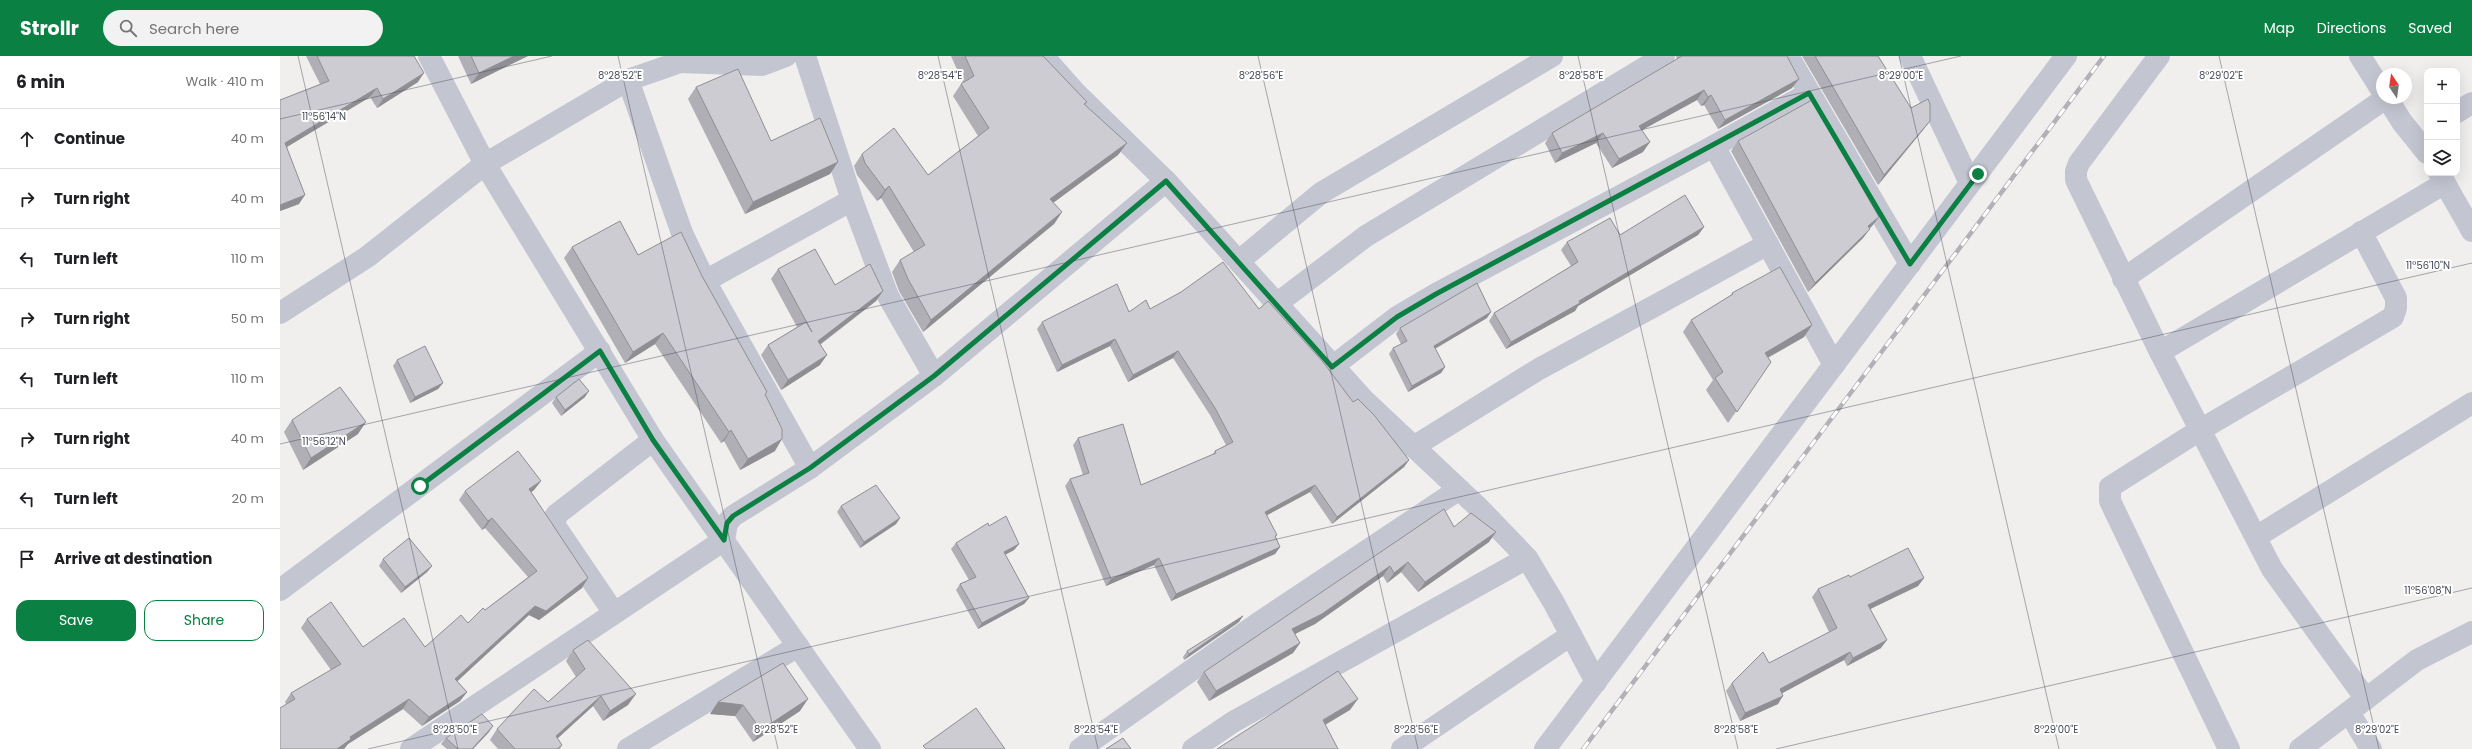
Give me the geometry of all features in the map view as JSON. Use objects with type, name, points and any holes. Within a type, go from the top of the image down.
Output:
[{"type":"street","points":[[430,56],[485,164],[653,440],[870,749]]},
{"type":"street","points":[[280,313],[367,257],[485,164],[628,80],[680,62],[762,65],[786,56]]},
{"type":"street","points":[[805,56],[852,200],[888,296],[934,376]]},
{"type":"street","points":[[1043,56],[1075,92],[1166,181],[1239,261],[1275,305],[1332,367],[1413,447],[1479,508],[1527,558],[1571,634],[1596,682]]},
{"type":"street","points":[[1239,261],[1322,193],[1552,56]]},
{"type":"street","points":[[1788,56],[1910,264]]},
{"type":"street","points":[[1910,56],[1970,183]]},
{"type":"street","points":[[1545,749],[2066,56]]},
{"type":"street","points":[[2159,56],[2079,162],[2076,171],[2076,180],[2123,279],[2256,537],[2283,586],[2295,600],[2357,706],[2371,749]]},
{"type":"street","points":[[2360,56],[2376,81]]},
{"type":"street","points":[[1275,305],[1366,236],[1660,57]]},
{"type":"street","points":[[628,80],[682,233],[705,281],[810,468]]},
{"type":"street","points":[[1332,367],[1397,317],[1436,294],[1714,146],[1809,93]]},
{"type":"street","points":[[2460,110],[2472,103]]},
{"type":"street","points":[[2123,279],[2377,104]]},
{"type":"street","points":[[2391,104],[2423,140]]},
{"type":"street","points":[[1714,146],[1834,365]]},
{"type":"street","points":[[2160,352],[2361,232],[2442,178],[2471,226]]},
{"type":"street","points":[[411,749],[724,540],[727,523],[733,516],[810,468],[934,376],[1166,181]]},
{"type":"street","points":[[705,281],[852,200]]},
{"type":"street","points":[[2230,749],[2110,501],[2110,487],[2200,430],[2393,317],[2396,308],[2396,298],[2361,232]]},
{"type":"street","points":[[1413,447],[1538,369],[1768,244]]},
{"type":"street","points":[[280,590],[600,351]]},
{"type":"street","points":[[2256,537],[2472,403]]},
{"type":"street","points":[[614,613],[555,526],[556,515],[653,440]]},
{"type":"street","points":[[1080,749],[1257,624],[1458,490]]},
{"type":"street","points":[[1193,749],[1233,722],[1527,558]]},
{"type":"street","points":[[2300,749],[2417,660],[2472,632]]},
{"type":"street","points":[[1402,749],[1571,634]]},
{"type":"street","points":[[628,749],[798,646]]},
{"type":"building","points":[[317,56],[414,56],[424,73],[383,99],[377,88],[285,143],[305,195],[280,205],[280,100],[329,81]]},
{"type":"building","points":[[471,56],[514,56],[479,73]]},
{"type":"building","points":[[965,56],[1043,56],[1087,102],[1084,104],[1127,143],[1050,199],[1062,212],[931,320],[908,279],[900,260],[925,245],[889,186],[885,190],[865,163],[862,154],[894,128],[928,175],[989,128],[961,84],[974,76]]},
{"type":"building","points":[[1682,56],[1787,56],[1799,79],[1725,120],[1711,95],[1708,97],[1704,90],[1639,126],[1650,142],[1619,159],[1603,133],[1562,153],[1552,133]]},
{"type":"building","points":[[1815,56],[1878,56],[1911,108],[1928,99],[1930,104],[1930,121],[1884,175]]},
{"type":"building","points":[[738,69],[771,141],[820,118],[838,162],[753,202],[696,87]]},
{"type":"building","points":[[1812,100],[1879,217],[1868,226],[1870,229],[1815,283],[1738,141]]},
{"type":"building","points":[[1685,195],[1704,227],[1579,301],[1580,303],[1511,342],[1494,313],[1578,262],[1567,242],[1610,218],[1620,235]]},
{"type":"building","points":[[620,221],[638,255],[681,232],[702,276],[767,392],[765,394],[782,429],[782,439],[748,459],[731,430],[729,432],[663,333],[633,352],[572,247]]},
{"type":"building","points":[[815,249],[835,285],[870,264],[883,291],[818,341],[827,355],[788,380],[768,345],[806,322],[812,332],[778,269]]},
{"type":"building","points":[[1223,262],[1259,309],[1268,301],[1323,362],[1353,402],[1358,399],[1374,415],[1409,460],[1337,517],[1315,485],[1265,512],[1277,535],[1275,536],[1280,547],[1176,594],[1159,558],[1111,579],[1070,479],[1089,473],[1078,438],[1123,424],[1141,485],[1216,453],[1215,451],[1233,442],[1215,408],[1178,351],[1133,375],[1115,339],[1062,365],[1042,322],[1117,284],[1129,312],[1146,300],[1150,309],[1181,292]]},
{"type":"building","points":[[1780,267],[1812,325],[1765,353],[1771,362],[1737,412],[1715,378],[1723,372],[1691,320],[1733,294],[1732,293]]},
{"type":"building","points":[[1477,283],[1491,312],[1434,346],[1445,367],[1412,386],[1393,348],[1407,341],[1400,328]]},
{"type":"building","points":[[425,346],[443,383],[415,397],[397,360]]},
{"type":"building","points":[[579,379],[589,391],[565,410],[556,397]]},
{"type":"building","points":[[340,387],[366,422],[311,458],[292,420]]},
{"type":"building","points":[[518,451],[541,481],[529,489],[588,578],[546,611],[535,606],[455,679],[467,692],[429,717],[409,699],[350,737],[351,739],[337,749],[280,749],[280,708],[295,699],[291,693],[341,664],[307,619],[331,602],[363,647],[404,618],[425,647],[461,615],[468,623],[483,608],[485,610],[537,571],[492,518],[488,521],[465,491]]},
{"type":"building","points":[[876,485],[900,518],[864,542],[841,506]]},
{"type":"building","points":[[1444,509],[1454,527],[1471,513],[1496,532],[1425,582],[1408,562],[1394,573],[1390,566],[1322,614],[1292,629],[1300,643],[1216,691],[1204,672]]},
{"type":"building","points":[[1006,516],[1019,544],[1004,552],[1029,598],[982,623],[960,584],[976,577],[956,543],[988,523],[989,526]]},
{"type":"building","points":[[409,538],[432,566],[405,587],[383,559]]},
{"type":"building","points":[[1908,548],[1924,578],[1868,605],[1887,640],[1853,658],[1850,652],[1780,689],[1783,696],[1745,713],[1732,683],[1763,652],[1769,663],[1837,628],[1818,589],[1849,575],[1850,577]]},
{"type":"building","points":[[1243,616],[1189,654],[1187,651]]},
{"type":"building","points":[[588,640],[636,694],[610,711],[601,696],[556,736],[562,745],[557,749],[515,749],[497,729],[534,689],[548,702],[585,669],[573,650]]},
{"type":"building","points":[[783,663],[808,699],[761,730],[743,705],[718,702]]},
{"type":"building","points":[[1338,671],[1358,699],[1323,720],[1338,749],[1217,749]]},
{"type":"building","points":[[976,708],[1005,749],[926,749],[923,746]]},
{"type":"building","points":[[482,714],[493,726],[472,749],[458,749],[446,738]]},
{"type":"building","points":[[1123,738],[1131,749],[1106,749]]},
{"type":"railway","points":[[1583,749],[2104,56]]},
{"type":"route","points":[[420,486],[600,351],[608,367],[653,440],[724,540],[727,523],[733,516],[810,468],[934,376],[1166,181],[1239,261],[1275,305],[1332,367],[1397,317],[1436,294],[1714,146],[1809,93],[1872,203],[1910,264],[1978,174]]}]
